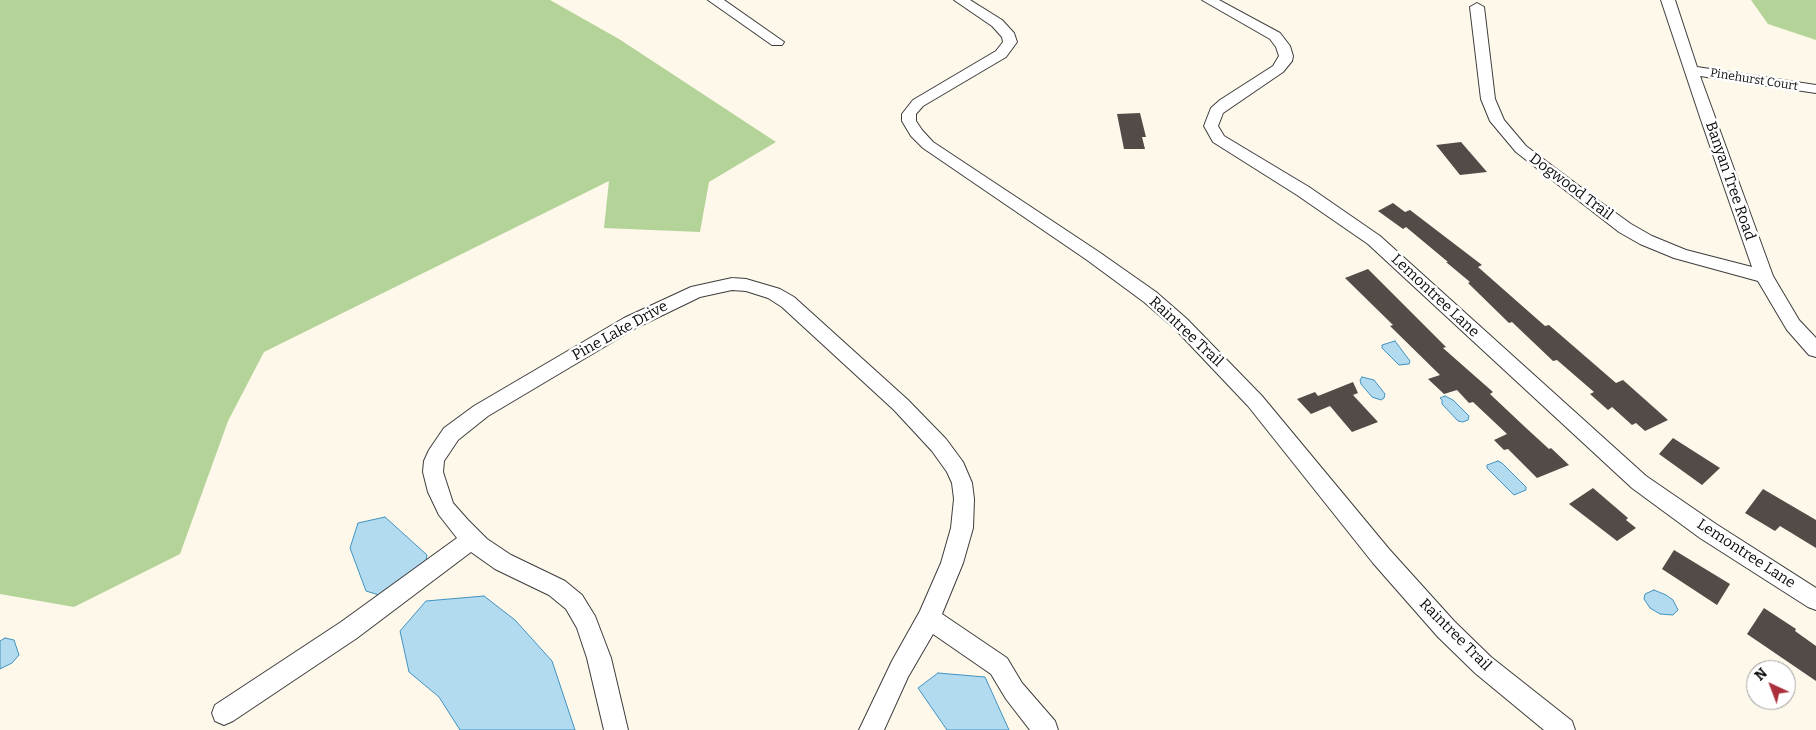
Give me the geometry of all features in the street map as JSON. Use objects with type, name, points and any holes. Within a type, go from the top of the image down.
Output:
[{"type":"street","points":[[715,0],[777,42]]},
{"type":"street","name":"Raintree Trail","points":[[961,0],[997,23],[1009,36],[1010,42],[1001,54],[918,103],[909,114],[909,121],[916,133],[928,145],[1093,256],[1150,298],[1181,324],[1255,401],[1381,556],[1446,629],[1483,666],[1563,730]]},
{"type":"street","name":"Lemontree Lane","points":[[1208,0],[1232,5],[1275,36],[1283,46],[1286,56],[1285,61],[1278,69],[1225,103],[1216,111],[1211,126],[1218,140],[1303,191],[1374,240],[1639,482],[1708,530],[1816,600]]},
{"type":"street","name":"Banyan Tree Road","points":[[1668,0],[1764,276],[1777,301],[1793,325],[1816,350]]},
{"type":"street","name":"Dogwood Trail","points":[[1477,7],[1488,99],[1498,121],[1521,149],[1593,205],[1625,228],[1646,240],[1680,254],[1716,265],[1764,276]]},
{"type":"street","name":"Pinehurst Court","points":[[1691,70],[1816,89]]},
{"type":"street","name":"Pine Lake Drive","points":[[616,730],[599,658],[587,624],[574,602],[557,588],[503,562],[472,539],[446,509],[438,492],[433,472],[434,461],[438,450],[451,434],[481,411],[630,323],[674,300],[697,291],[716,286],[746,284],[774,293],[788,302],[817,328],[901,405],[939,445],[956,468],[962,482],[964,499],[962,528],[952,563],[930,618],[900,669],[871,730]]},
{"type":"street","points":[[224,713],[349,630],[472,539]]},
{"type":"street","points":[[930,618],[998,666],[1014,691],[1046,730]]},
{"type":"green space","points":[[0,0],[550,0],[619,39],[776,142],[709,182],[700,232],[604,228],[609,181],[264,352],[228,421],[180,554],[74,607],[0,594]]},
{"type":"green space","points":[[1751,0],[1816,0],[1816,40],[1768,24]]},
{"type":"water","points":[[1395,341],[1410,361],[1409,364],[1399,365],[1382,348],[1382,345]]},
{"type":"water","points":[[1362,377],[1374,380],[1385,394],[1384,398],[1381,400],[1372,397],[1361,384],[1360,380]]},
{"type":"water","points":[[1445,396],[1453,400],[1469,416],[1468,420],[1458,421],[1442,404],[1440,398]]},
{"type":"water","points":[[1498,461],[1526,487],[1526,490],[1514,495],[1487,468],[1487,465]]},
{"type":"water","points":[[385,517],[427,555],[425,565],[379,595],[366,591],[350,548],[358,523]]},
{"type":"water","points":[[1654,590],[1673,600],[1678,610],[1673,615],[1660,614],[1650,608],[1644,599],[1645,594]]},
{"type":"water","points":[[484,596],[515,620],[552,661],[575,730],[460,730],[439,697],[409,672],[400,631],[426,601]]},
{"type":"water","points":[[5,638],[14,640],[19,655],[12,663],[0,669],[0,641]]},
{"type":"water","points":[[938,673],[985,677],[1009,730],[947,730],[918,688]]},
{"type":"building","points":[[1140,113],[1146,137],[1142,137],[1145,149],[1124,149],[1117,114]]},
{"type":"building","points":[[1461,142],[1487,172],[1460,175],[1436,145]]},
{"type":"building","points":[[1393,203],[1405,212],[1410,210],[1482,265],[1478,267],[1545,326],[1549,325],[1616,383],[1623,380],[1668,420],[1645,431],[1636,423],[1632,425],[1612,407],[1608,410],[1590,394],[1594,392],[1557,360],[1553,361],[1512,322],[1509,323],[1468,283],[1470,282],[1446,262],[1448,262],[1406,227],[1403,229],[1378,211]]},
{"type":"building","points":[[1368,269],[1446,347],[1443,348],[1493,392],[1490,394],[1569,465],[1537,478],[1508,449],[1504,450],[1494,440],[1507,434],[1473,402],[1469,403],[1457,390],[1444,394],[1428,379],[1440,375],[1345,278]]},
{"type":"building","points":[[1353,382],[1358,393],[1353,395],[1378,422],[1352,432],[1330,406],[1311,414],[1297,399],[1315,392],[1318,396]]},
{"type":"building","points":[[1673,438],[1720,468],[1702,485],[1659,454]]},
{"type":"building","points":[[1593,488],[1628,518],[1626,520],[1636,528],[1617,541],[1569,504]]},
{"type":"building","points":[[1763,489],[1816,520],[1816,548],[1780,526],[1775,531],[1745,513]]},
{"type":"building","points":[[1674,550],[1730,584],[1717,605],[1662,569]]},
{"type":"building","points":[[1764,608],[1796,629],[1795,631],[1816,646],[1816,681],[1796,667],[1796,660],[1785,660],[1747,634]]}]
